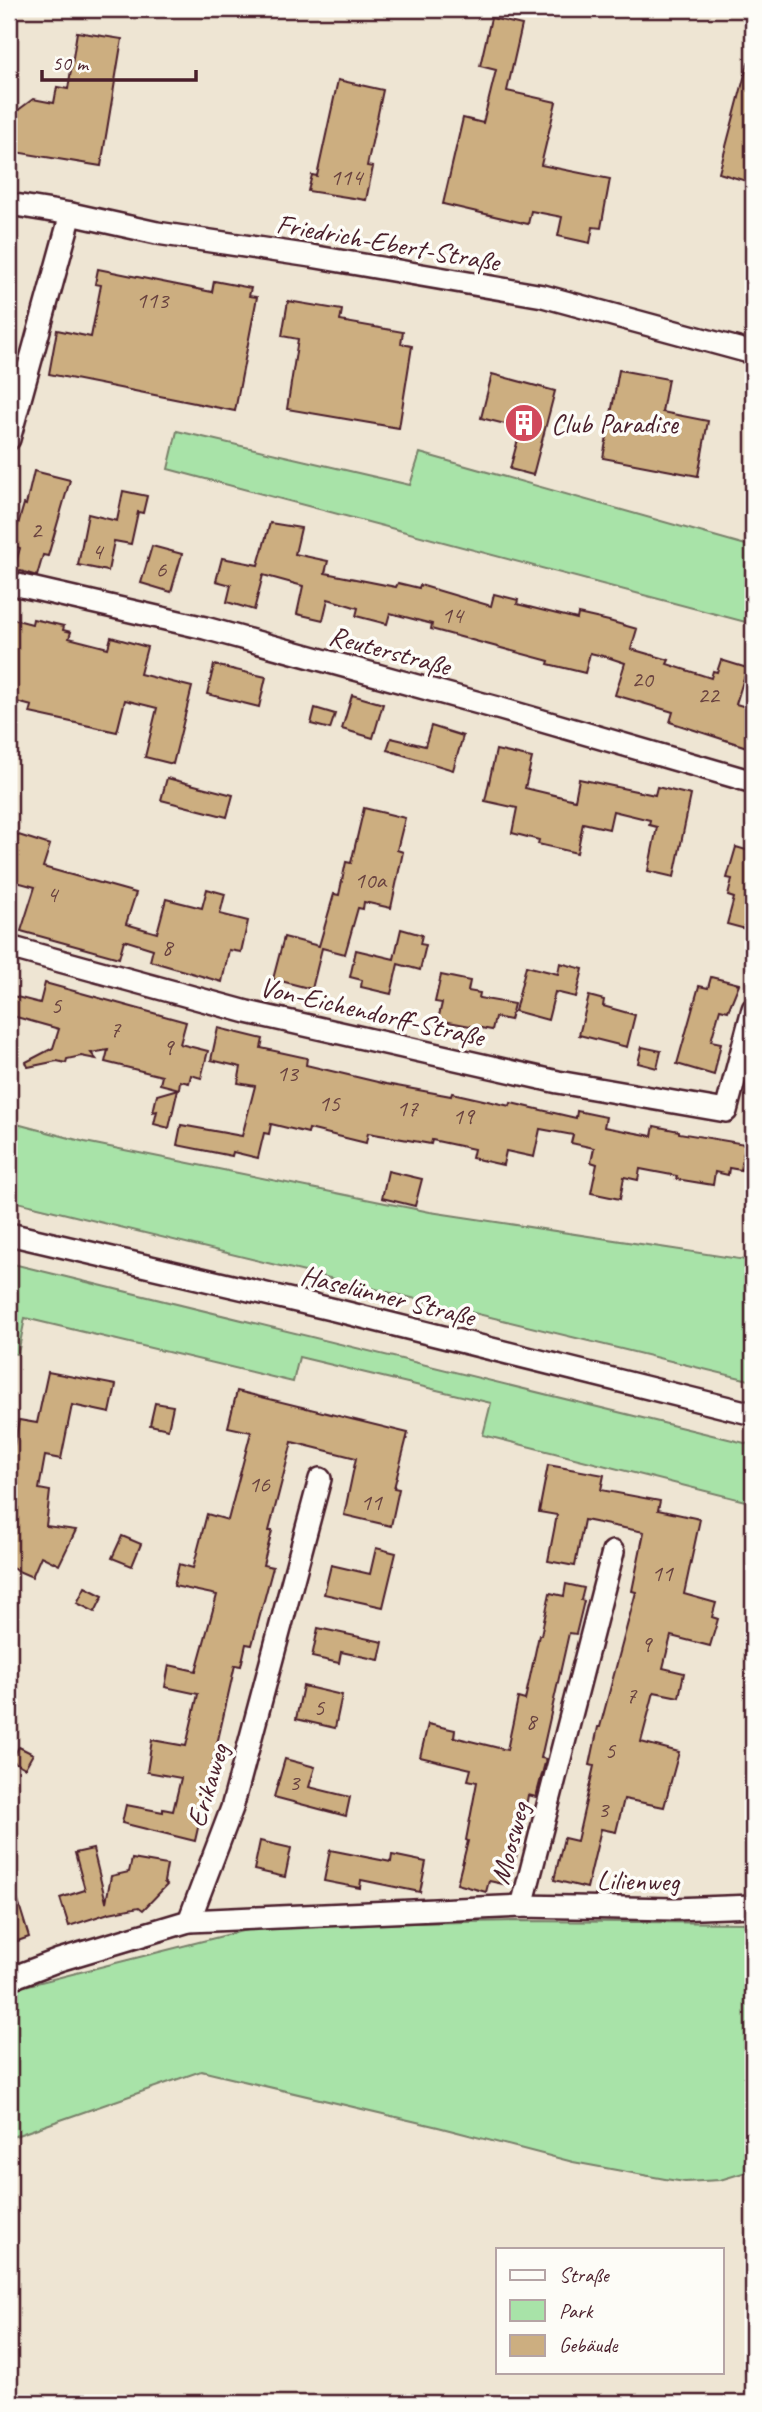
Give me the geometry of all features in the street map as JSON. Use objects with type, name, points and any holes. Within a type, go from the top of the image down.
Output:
[{"type":"street","name":"Friedrich-Ebert-Straße","points":[[9,204],[71,214],[156,233],[311,256],[543,296],[753,353]]},
{"type":"street","points":[[9,439],[71,214]]},
{"type":"street","name":"Reuterstraße","points":[[9,583],[205,628],[501,709],[753,782]]},
{"type":"street","name":"Von-Eichendorff-Straße","points":[[9,947],[247,1012],[558,1082],[726,1111],[753,1009]]},
{"type":"street","name":"Haselünner Straße","points":[[9,1234],[335,1310],[753,1413]]},
{"type":"street","name":"Erikaweg","points":[[189,1921],[232,1808],[320,1479]]},
{"type":"street","name":"Moosweg","points":[[189,1921],[522,1906],[613,1552]]},
{"type":"street","name":"Lilienweg","points":[[522,1906],[674,1909],[753,1906]]},
{"type":"street","points":[[9,1979],[59,1960],[189,1921]]},
{"type":"green space","points":[[177,431],[410,485],[420,453],[753,547],[753,624],[168,469]]},
{"type":"green space","points":[[9,1122],[85,1142],[430,1212],[753,1261],[753,1381],[9,1200]]},
{"type":"green space","points":[[9,1263],[753,1445],[753,1503],[483,1435],[491,1403],[299,1357],[293,1382],[25,1318],[18,1354],[9,1353]]},
{"type":"green space","points":[[518,1921],[753,1923],[753,2170],[720,2180],[685,2182],[665,2179],[573,2162],[201,2071],[9,2138],[9,1990],[262,1926]]},
{"type":"building","points":[[491,18],[522,25],[507,91],[556,102],[541,165],[610,179],[601,228],[593,227],[590,243],[558,236],[562,217],[531,211],[528,224],[443,204],[463,118],[483,123],[496,70],[480,66]]},
{"type":"building","points":[[77,32],[122,39],[101,166],[9,151],[9,117],[33,99],[54,103],[57,87],[68,89]]},
{"type":"building","points":[[748,63],[753,64],[753,183],[719,173]]},
{"type":"building","points":[[338,80],[383,90],[367,166],[373,167],[366,200],[308,191],[312,175],[317,176]]},
{"type":"building","points":[[98,269],[212,292],[214,281],[251,288],[249,296],[257,297],[235,411],[49,374],[57,330],[91,337],[101,285],[95,284]]},
{"type":"building","points":[[288,301],[342,310],[340,321],[403,332],[401,344],[412,346],[399,428],[287,409],[298,339],[282,336]]},
{"type":"building","points":[[619,370],[668,379],[662,412],[708,421],[698,476],[603,458]]},
{"type":"building","name":"Club Paradise","points":[[492,374],[555,391],[533,475],[510,469],[521,428],[481,418]]},
{"type":"building","points":[[34,471],[70,480],[48,556],[43,555],[37,576],[14,569],[20,548],[12,545]]},
{"type":"building","points":[[123,491],[147,496],[143,513],[138,512],[131,544],[114,541],[108,571],[78,565],[88,514],[117,521]]},
{"type":"building","points":[[270,523],[301,528],[295,554],[328,561],[325,573],[396,587],[398,583],[419,588],[420,585],[491,606],[494,594],[518,600],[517,604],[577,619],[578,614],[609,621],[637,629],[631,649],[669,660],[667,664],[711,678],[713,671],[717,672],[721,660],[747,668],[736,704],[753,709],[753,749],[670,722],[673,712],[615,695],[625,663],[607,657],[590,653],[585,673],[431,629],[432,624],[390,613],[387,624],[356,616],[358,608],[328,599],[323,620],[297,614],[303,586],[263,575],[254,610],[227,602],[231,585],[216,581],[222,558],[258,565]]},
{"type":"building","points":[[152,546],[182,554],[171,592],[141,583]]},
{"type":"building","points":[[9,618],[32,624],[33,619],[64,626],[63,630],[71,632],[69,638],[108,648],[111,637],[147,647],[140,674],[192,687],[173,764],[145,757],[157,708],[125,700],[117,732],[30,713],[32,706],[9,700]]},
{"type":"building","points":[[214,665],[266,677],[259,707],[207,694]]},
{"type":"building","points":[[352,695],[383,704],[373,738],[342,729]]},
{"type":"building","points":[[315,708],[335,714],[330,729],[311,724]]},
{"type":"building","points":[[431,726],[463,736],[453,770],[387,750],[391,738],[425,746]]},
{"type":"building","points":[[496,750],[532,758],[525,788],[575,800],[579,779],[655,795],[657,787],[691,795],[674,877],[648,871],[657,827],[649,825],[650,820],[613,811],[609,829],[583,823],[577,853],[538,844],[539,840],[512,833],[517,808],[485,801]]},
{"type":"building","points":[[167,778],[233,795],[227,817],[161,800]]},
{"type":"building","points":[[364,808],[405,818],[397,850],[403,852],[391,908],[364,902],[363,909],[358,908],[345,954],[322,948],[312,989],[273,979],[284,937],[319,946],[334,894],[339,895],[346,862],[351,863]]},
{"type":"building","points":[[9,832],[50,845],[43,867],[136,893],[126,924],[157,933],[166,899],[202,908],[207,889],[225,894],[220,914],[248,921],[241,952],[229,950],[222,982],[150,961],[153,949],[124,940],[119,958],[21,931],[35,887],[9,880]]},
{"type":"building","points":[[736,847],[753,852],[753,878],[748,897],[753,899],[753,931],[727,924],[734,898],[728,896],[732,879],[727,878]]},
{"type":"building","points":[[401,929],[422,935],[420,944],[426,945],[420,970],[398,964],[391,994],[361,987],[362,980],[350,977],[356,950],[394,959]]},
{"type":"building","points":[[560,963],[583,969],[576,997],[555,992],[548,1020],[515,1011],[526,966],[558,974]]},
{"type":"building","points":[[441,975],[470,981],[468,991],[480,993],[479,998],[514,1004],[510,1020],[495,1017],[492,1030],[438,1020],[442,1003],[435,1002]]},
{"type":"building","points":[[711,977],[739,984],[728,1011],[720,1009],[711,1041],[721,1043],[714,1075],[677,1064],[699,986],[708,988]]},
{"type":"building","points":[[45,983],[186,1022],[180,1044],[208,1051],[201,1078],[191,1075],[189,1083],[180,1081],[179,1089],[160,1084],[162,1076],[105,1062],[108,1050],[91,1053],[96,1059],[81,1056],[67,1059],[66,1063],[57,1061],[28,1067],[26,1062],[53,1048],[59,1029],[9,1015],[9,995],[40,1003]]},
{"type":"building","points":[[589,996],[604,1000],[603,1006],[635,1015],[627,1047],[579,1035]]},
{"type":"building","points":[[218,1028],[263,1039],[261,1048],[307,1058],[306,1065],[386,1084],[451,1096],[452,1093],[510,1106],[511,1103],[576,1118],[577,1111],[606,1117],[604,1127],[652,1136],[654,1126],[745,1144],[741,1170],[729,1168],[728,1175],[715,1172],[713,1185],[640,1169],[638,1180],[624,1177],[620,1199],[591,1193],[597,1164],[591,1162],[594,1148],[571,1143],[573,1135],[540,1129],[534,1157],[506,1151],[503,1165],[472,1158],[474,1149],[432,1140],[431,1144],[368,1133],[366,1143],[309,1129],[308,1133],[271,1124],[269,1134],[264,1133],[258,1158],[233,1152],[232,1156],[177,1145],[181,1125],[242,1136],[255,1086],[238,1083],[241,1067],[211,1060]]},
{"type":"building","points":[[642,1047],[661,1051],[657,1068],[638,1063]]},
{"type":"building","points":[[178,1089],[169,1128],[154,1124],[157,1111],[153,1112],[157,1095]]},
{"type":"building","points":[[388,1171],[422,1179],[415,1206],[382,1198]]},
{"type":"building","points":[[48,1372],[116,1385],[110,1413],[72,1405],[61,1459],[45,1456],[39,1489],[50,1491],[46,1526],[76,1530],[59,1565],[41,1556],[32,1577],[9,1567],[9,1472],[19,1420],[37,1423]]},
{"type":"building","points":[[237,1391],[408,1433],[394,1488],[399,1489],[391,1526],[344,1515],[356,1458],[292,1442],[263,1565],[273,1567],[252,1645],[246,1644],[241,1666],[235,1665],[195,1841],[122,1823],[126,1805],[163,1812],[163,1809],[173,1811],[181,1778],[147,1772],[152,1740],[186,1746],[198,1694],[165,1687],[169,1665],[196,1671],[217,1595],[174,1586],[179,1564],[193,1568],[207,1514],[228,1520],[251,1432],[228,1427]]},
{"type":"building","points":[[155,1403],[173,1406],[168,1429],[150,1425]]},
{"type":"building","points":[[548,1465],[604,1475],[601,1490],[660,1501],[658,1510],[700,1519],[684,1594],[716,1603],[712,1617],[718,1619],[710,1646],[671,1636],[663,1668],[684,1673],[679,1697],[654,1692],[641,1742],[679,1752],[664,1807],[624,1799],[616,1832],[601,1829],[587,1888],[554,1880],[564,1838],[577,1841],[594,1766],[590,1765],[598,1727],[636,1592],[632,1591],[644,1532],[584,1520],[575,1566],[548,1561],[557,1515],[539,1512]]},
{"type":"building","points":[[122,1536],[141,1544],[132,1566],[112,1558]]},
{"type":"building","points":[[376,1548],[396,1553],[383,1607],[324,1594],[331,1565],[370,1574]]},
{"type":"building","points":[[566,1584],[584,1588],[581,1600],[584,1601],[576,1634],[569,1633],[541,1758],[546,1759],[536,1797],[528,1795],[518,1850],[508,1885],[489,1881],[486,1892],[457,1884],[468,1841],[466,1840],[477,1782],[468,1780],[471,1769],[420,1757],[428,1724],[455,1730],[454,1737],[507,1750],[518,1698],[525,1700],[550,1593],[564,1596]]},
{"type":"building","points":[[85,1587],[103,1596],[95,1612],[77,1603]]},
{"type":"building","points":[[318,1628],[383,1642],[379,1660],[341,1652],[339,1663],[312,1657]]},
{"type":"building","points":[[303,1686],[342,1695],[335,1728],[296,1719]]},
{"type":"building","points":[[19,1747],[33,1754],[25,1768],[11,1760]]},
{"type":"building","points":[[285,1759],[315,1767],[309,1787],[350,1797],[346,1816],[274,1797]]},
{"type":"building","points":[[260,1841],[291,1848],[285,1877],[254,1870]]},
{"type":"building","points":[[93,1849],[106,1902],[111,1876],[129,1872],[132,1859],[167,1865],[164,1882],[167,1885],[143,1910],[139,1907],[109,1913],[69,1926],[60,1898],[85,1890],[75,1853]]},
{"type":"building","points":[[330,1850],[391,1862],[392,1855],[426,1862],[420,1892],[361,1880],[360,1888],[324,1881]]},
{"type":"building","points":[[13,1885],[29,1937],[9,1944],[9,1886]]},
{"type":"place","name":"Club Paradise","points":[[524,423]]}]
